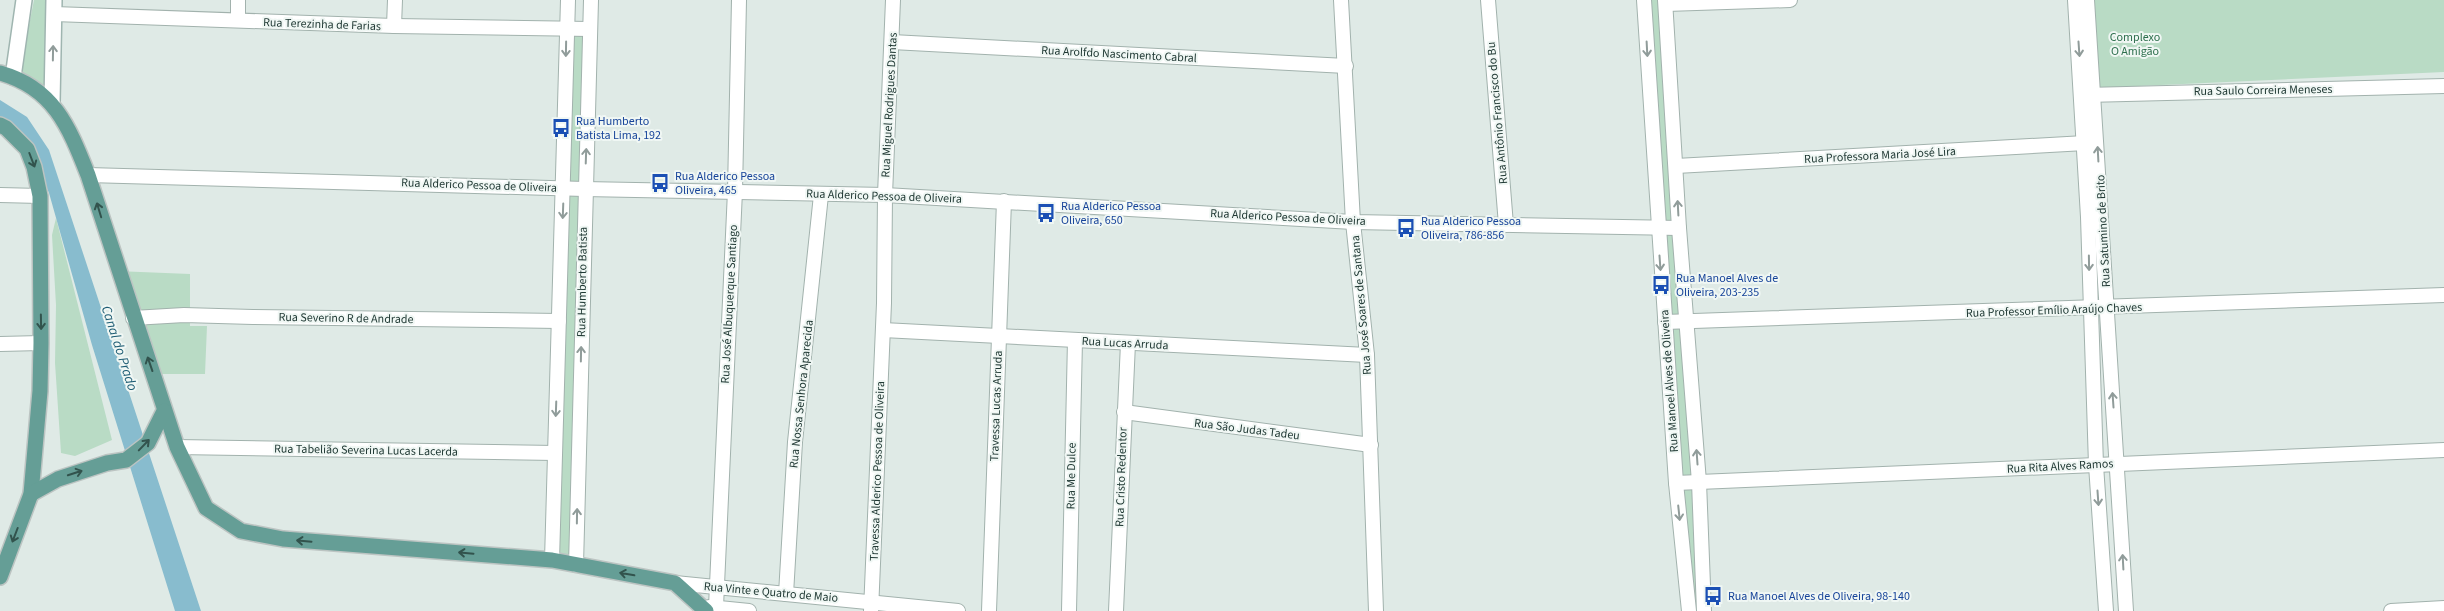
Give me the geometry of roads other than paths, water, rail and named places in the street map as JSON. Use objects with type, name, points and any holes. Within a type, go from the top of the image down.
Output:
[{"type":"main road","points":[[6,75],[52,102],[73,137],[88,175],[164,411],[177,447],[206,508],[242,531],[283,539],[552,560],[675,583],[709,608]]},
{"type":"main road","points":[[0,125],[6,128],[27,149],[34,167],[40,196],[41,343],[40,391],[31,494],[4,556],[0,577]]},
{"type":"main road","points":[[31,494],[58,479],[106,463],[126,460],[148,442],[164,411]]},
{"type":"street","points":[[6,75],[24,0]]},
{"type":"street","points":[[238,0],[238,20]]},
{"type":"street","points":[[394,26],[395,0]]},
{"type":"street","name":"Rua Humberto Batista","points":[[552,560],[568,0]]},
{"type":"street","name":"Rua Humberto Batista","points":[[576,565],[584,189],[591,0]]},
{"type":"street","name":"Rua José Albuquerque Santiago","points":[[709,608],[716,587],[734,191],[740,0]]},
{"type":"street","name":"Rua Miguel Rodrigues Dantas","points":[[883,330],[885,195],[893,0]]},
{"type":"street","name":"Rua José Soares de Santana","points":[[1341,0],[1354,222],[1367,355],[1376,611]]},
{"type":"street","name":"Rua Antônio Francisco do Bu","points":[[1488,0],[1506,225]]},
{"type":"street","name":"Rua Manoel Alves de Oliveira","points":[[1644,0],[1664,322],[1676,483],[1689,611]]},
{"type":"street","points":[[1665,2],[1790,0]]},
{"type":"street","name":"Rua Satumino de Brito","points":[[2075,0],[2088,94],[2108,308],[2126,611]]},
{"type":"street","name":"Rua Satumino de Brito","points":[[2087,0],[2088,94],[2085,143],[2090,309],[2096,466],[2106,611]]},
{"type":"street","name":"Rua Manoel Alves de Oliveira","points":[[1665,2],[1679,228],[1698,482],[1704,611]]},
{"type":"street","points":[[52,102],[54,7]]},
{"type":"street","name":"Rua Terezinha de Farias","points":[[54,7],[238,20],[394,26],[590,29]]},
{"type":"street","name":"Rua Arolfdo Nascimento Cabral","points":[[892,42],[1346,66]]},
{"type":"street","name":"Rua Saulo Correira Meneses","points":[[2088,94],[2444,86]]},
{"type":"street","name":"Rua Professora Maria José Lira","points":[[1676,166],[2085,143]]},
{"type":"street","name":"Rua Alderico Pessoa de Oliveira","points":[[88,175],[584,189],[734,191],[821,195],[885,195],[1354,222],[1679,228]]},
{"type":"street","points":[[0,195],[40,196]]},
{"type":"street","name":"Rua Nossa Senhora Aparecida","points":[[786,594],[795,442],[821,195]]},
{"type":"street","name":"Travessa Lucas Arruda","points":[[989,611],[1004,201]]},
{"type":"street","name":"Rua Professor Emílio Araújo Chaves","points":[[1664,322],[2090,309],[2444,295]]},
{"type":"street","name":"Rua Severino R de Andrade","points":[[133,318],[234,315],[253,317],[558,321]]},
{"type":"street","name":"Rua Lucas Arruda","points":[[883,330],[1367,355]]},
{"type":"street","name":"Travessa Alderico Pessoa de Oliveira","points":[[871,606],[883,330]]},
{"type":"street","name":"Rua Me Dulce","points":[[1069,611],[1075,340]]},
{"type":"street","points":[[0,344],[41,343]]},
{"type":"street","name":"Rua Cristo Redentor","points":[[1116,611],[1128,343]]},
{"type":"street","name":"Rua São Judas Tadeu","points":[[1124,412],[1371,445]]},
{"type":"street","name":"Rua Tabelião Severina Lucas Lacerda","points":[[177,447],[555,453]]},
{"type":"street","name":"Rua Rita Alves Ramos","points":[[1676,483],[2444,450]]},
{"type":"street","name":"Rua Vinte e Quatro de Maio","points":[[675,583],[786,594],[871,606],[958,611]]},
{"type":"street","name":"Rua Vinte e Quatro de Maio","points":[[709,608],[749,611]]},
{"type":"street","points":[[2391,611],[2444,608]]},
{"type":"water","points":[[0,100],[27,117],[49,150],[201,611],[175,611],[92,345],[49,193],[23,133],[0,117]]},
{"type":"place","name":"Rua Humberto Batista Lima, 192","points":[[561,128]]},
{"type":"place","name":"Rua Alderico Pessoa Oliveira, 465","points":[[660,183]]},
{"type":"place","name":"Rua Alderico Pessoa Oliveira, 650","points":[[1046,213]]},
{"type":"place","name":"Rua Alderico Pessoa Oliveira, 786-856","points":[[1406,228]]},
{"type":"place","name":"Rua Manoel Alves de Oliveira, 203-235","points":[[1661,285]]},
{"type":"place","name":"Rua Manoel Alves de Oliveira, 98-140","points":[[1713,596]]},
{"type":"park label","name":"Complexo O Amigão","points":[[2135,44]]},
{"type":"water label","name":"Canal do Prado","points":[[120,348]]}]
